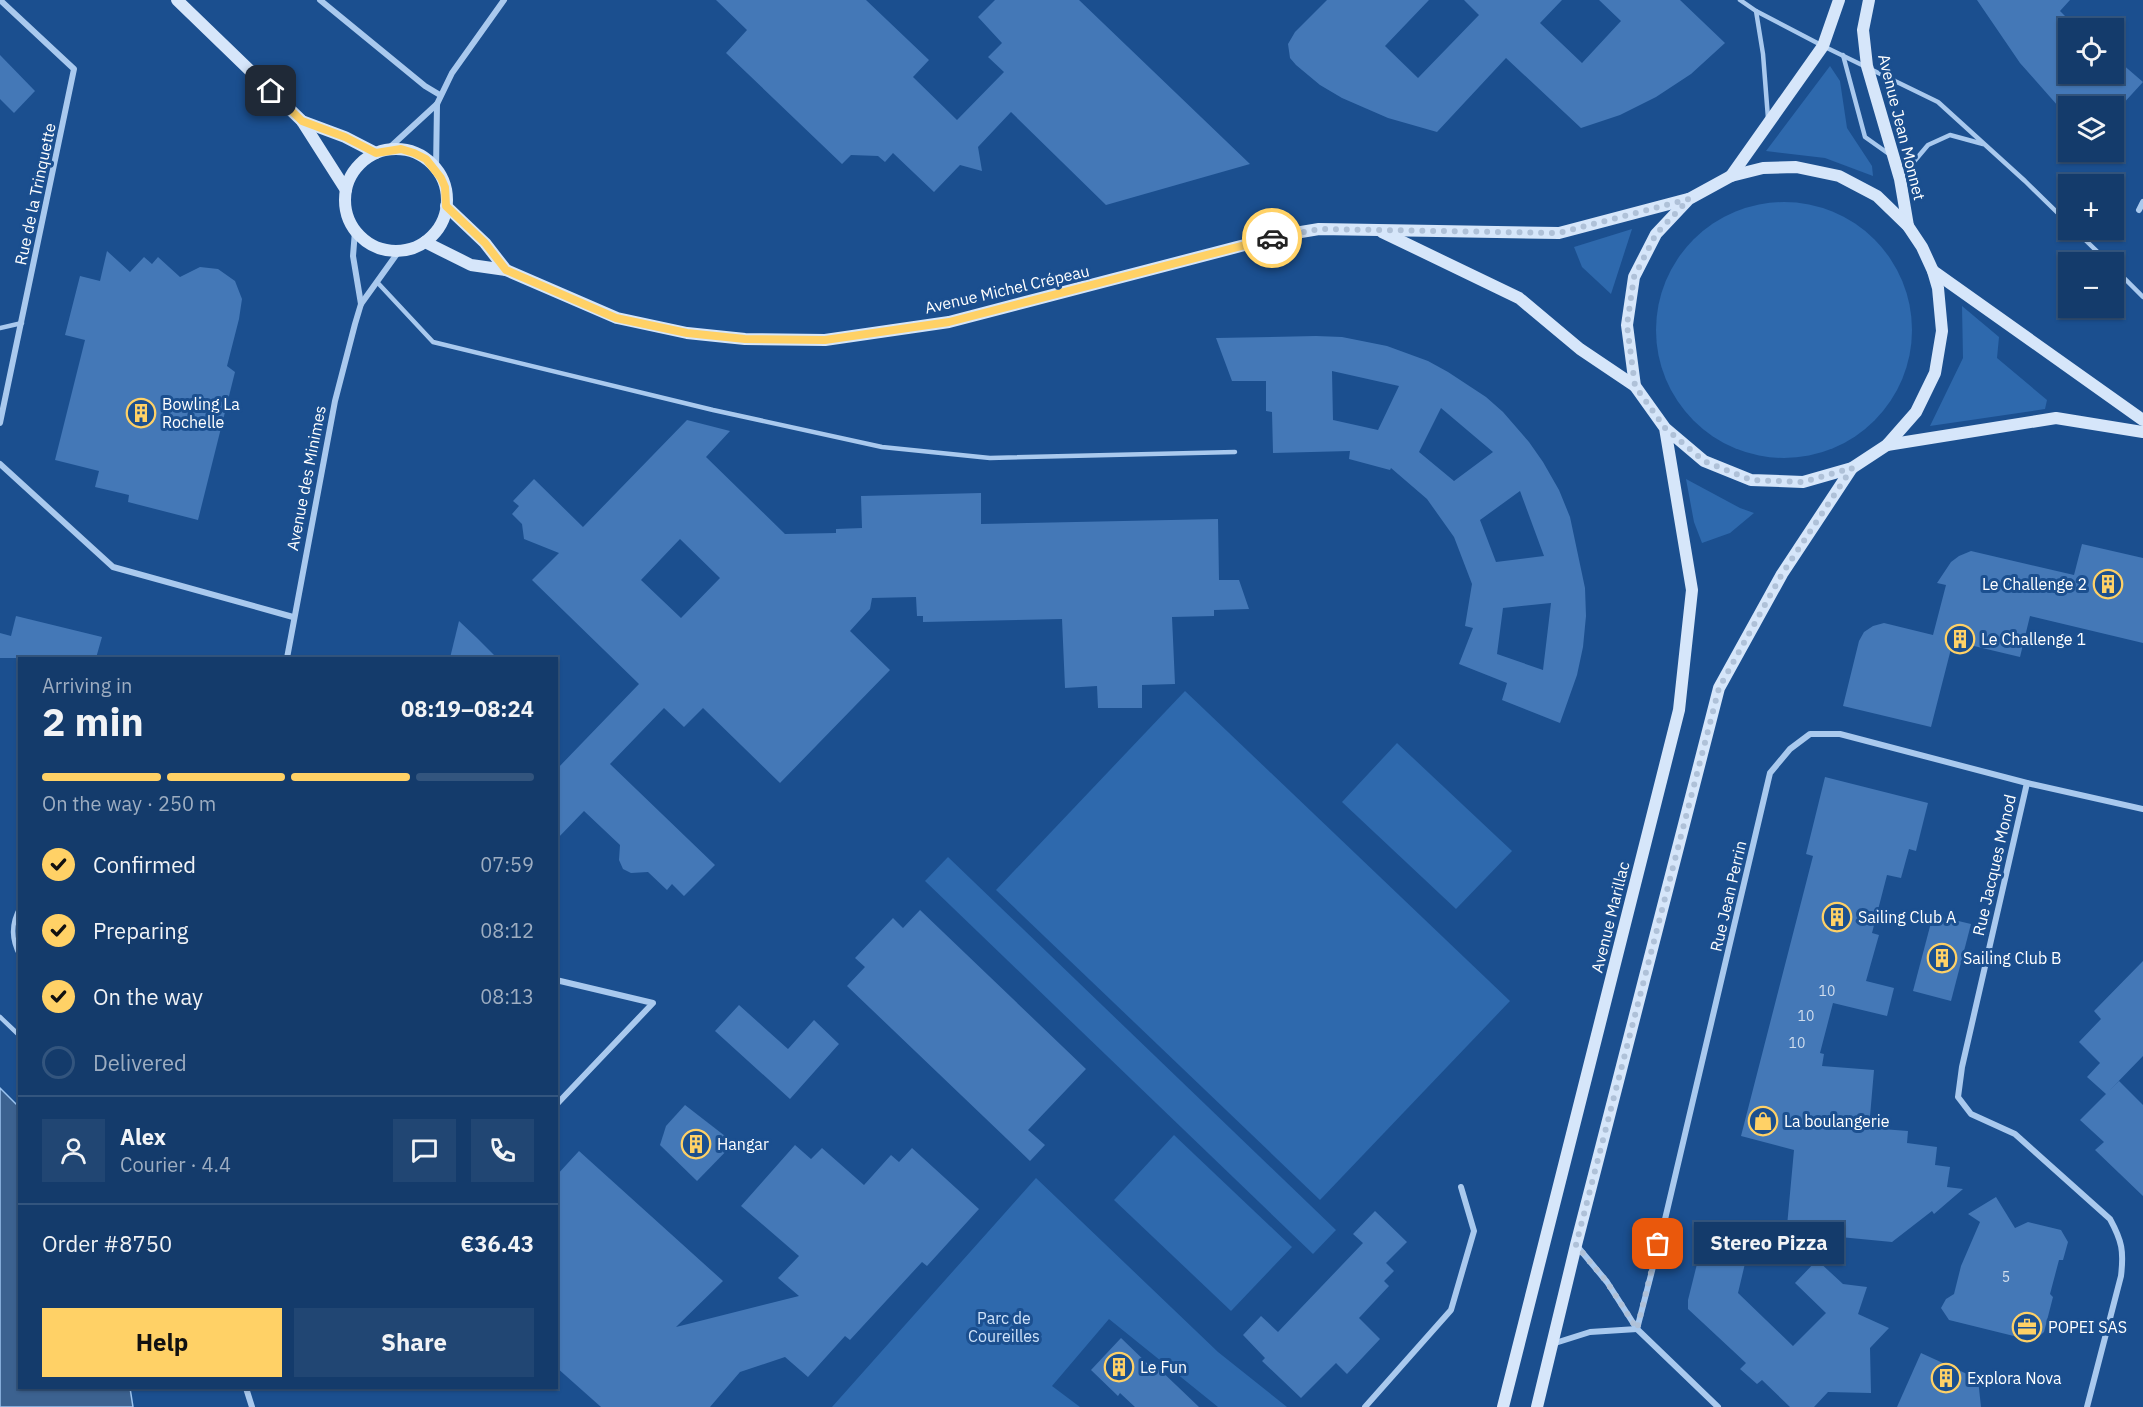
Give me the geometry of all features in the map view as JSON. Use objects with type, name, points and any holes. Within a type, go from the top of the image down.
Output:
[{"type":"street","name":"Rue de la Trinquette","points":[[0,0],[74,69],[0,423]]},
{"type":"street","points":[[177,0],[302,121],[346,190]]},
{"type":"street","points":[[320,0],[425,86],[441,95]]},
{"type":"street","points":[[436,170],[437,104],[452,73],[504,0]]},
{"type":"street","points":[[1731,176],[1823,46],[1839,0]]},
{"type":"street","name":"Avenue Jean Monnet","points":[[1869,0],[1863,30],[1868,66],[1900,179],[1908,226]]},
{"type":"street","points":[[302,121],[382,152],[401,149],[414,153],[426,159],[436,170],[445,187],[446,206],[442,220],[425,242],[399,251],[382,249],[367,243],[355,231],[348,218],[345,204],[346,190],[356,167],[382,152],[437,104]]},
{"type":"street","points":[[1796,167],[1839,176],[1877,196],[1908,226],[1922,247],[1933,271],[1938,288],[1942,331],[1935,373],[1916,412],[1887,445],[1852,468],[1803,482],[1751,480],[1704,461],[1665,428],[1635,386],[1627,325],[1634,277],[1656,234],[1689,199],[1731,176],[1763,168],[1796,167]]},
{"type":"street","name":"Avenue Michel Crépeau","points":[[425,242],[471,265],[506,270],[616,318],[687,333],[745,339],[825,340],[949,322],[1283,235],[1319,229],[1559,233],[1689,199]]},
{"type":"street","points":[[2139,210],[2143,202]]},
{"type":"street","name":"Avenue Michel Crépeau","points":[[446,206],[485,243],[506,270]]},
{"type":"street","name":"Avenue Michel Crépeau","points":[[1378,230],[1519,298],[1580,349],[1635,386]]},
{"type":"street","name":"Avenue des Minimes","points":[[355,231],[353,256],[361,304]]},
{"type":"street","name":"Avenue des Minimes","points":[[287,657],[335,401],[361,304],[399,251]]},
{"type":"street","points":[[1933,271],[2143,420]]},
{"type":"street","points":[[1887,445],[2056,418],[2143,432]]},
{"type":"street","name":"Avenue Marillac","points":[[1503,1407],[1679,710],[1692,590],[1665,428]]},
{"type":"street","points":[[0,464],[113,567],[293,617]]},
{"type":"street","points":[[1537,1407],[1576,1245],[1719,688],[1782,574],[1852,468]]},
{"type":"street","name":"Rue Jean Perrin","points":[[1637,1329],[1770,772],[1790,749],[1810,734],[1840,734],[2027,783],[2143,809]]},
{"type":"street","name":"Rue Jacques Monod","points":[[2027,783],[1962,1067],[1958,1097],[1971,1114],[2016,1134],[2110,1219],[2120,1237],[2123,1257],[2121,1276],[2088,1407]]},
{"type":"street","points":[[558,980],[653,1003],[558,1103]]},
{"type":"street","points":[[1365,1407],[1450,1310],[1474,1232],[1461,1187]]},
{"type":"street","points":[[1576,1245],[1607,1282],[1637,1329],[1718,1407]]},
{"type":"street","points":[[1552,1344],[1590,1332],[1637,1329]]},
{"type":"street","points":[[246,1389],[252,1407]]},
{"type":"lane","points":[[1740,0],[1756,11],[1823,46],[1938,102],[2058,213]]},
{"type":"lane","points":[[1756,11],[1763,54],[1768,123]]},
{"type":"lane","points":[[1843,55],[1865,137],[1892,156]]},
{"type":"lane","points":[[1900,179],[1928,145],[1950,135],[1985,144]]},
{"type":"lane","points":[[2085,240],[2098,252]]},
{"type":"lane","points":[[2124,278],[2143,297]]},
{"type":"lane","points":[[376,282],[433,342],[713,410],[882,447],[990,458],[1235,452]]},
{"type":"lane","points":[[0,328],[22,323]]},
{"type":"lane","points":[[18,912],[13,924],[15,946],[18,952]]},
{"type":"lane","points":[[0,1017],[18,1034]]},
{"type":"green space","points":[[1830,66],[1840,81],[1847,128],[1872,166],[1873,176],[1825,158],[1766,151]]},
{"type":"green space","points":[[1784,202],[1821,208],[1844,217],[1865,231],[1883,249],[1902,281],[1909,305],[1912,330],[1906,367],[1897,390],[1883,411],[1865,429],[1833,448],[1809,455],[1784,458],[1747,452],[1724,443],[1703,429],[1685,411],[1666,379],[1659,355],[1656,330],[1662,293],[1671,270],[1685,249],[1703,231],[1735,212],[1759,205]]},
{"type":"green space","points":[[1632,229],[1611,294],[1582,267],[1574,247]]},
{"type":"green space","points":[[1962,306],[1999,337],[1997,358],[2047,400],[2045,409],[1930,426],[1963,358]]},
{"type":"green space","points":[[1686,479],[1754,513],[1730,533],[1702,543],[1694,522]]},
{"type":"green space","points":[[1185,691],[1510,1001],[1320,1200],[996,890]]},
{"type":"green space","points":[[1397,743],[1512,851],[1456,909],[1342,802]]},
{"type":"green space","points":[[948,857],[1336,1230],[1313,1254],[925,881]]},
{"type":"green space","points":[[1174,1135],[1292,1247],[1231,1311],[1114,1200]]},
{"type":"green space","name":"Parc de Coureilles","points":[[1036,1178],[1218,1352],[1287,1407],[1218,1407],[1109,1319],[1052,1386],[1080,1407],[832,1407]]},
{"type":"shaded area","points":[[0,1088],[18,1106],[18,1389],[130,1389],[133,1407],[0,1407]]},
{"type":"building","points":[[716,0],[866,0],[929,60],[913,77],[957,120],[1004,72],[988,57],[1002,43],[978,17],[995,0],[1079,0],[1250,164],[1106,205],[1011,112],[978,147],[982,171],[960,165],[934,192],[893,153],[885,162],[878,156],[851,155],[842,164],[726,53],[747,30]]},
{"type":"building","points":[[1327,0],[1429,0],[1385,46],[1418,78],[1479,15],[1464,0],[1562,0],[1540,23],[1582,63],[1621,21],[1599,0],[1680,0],[1725,43],[1691,74],[1656,97],[1620,115],[1581,128],[1506,58],[1437,132],[1388,118],[1342,98],[1320,85],[1290,58],[1288,44],[1295,32]]},
{"type":"building","points":[[1977,0],[2070,0],[2060,11],[2067,18],[2058,18],[2058,84],[2124,84],[2124,66],[2143,82],[2124,103],[2124,96],[2058,96],[2058,106],[2020,63]]},
{"type":"building","points":[[0,55],[35,91],[14,113],[0,99]]},
{"type":"building","name":"Bowling La Rochelle","points":[[107,251],[130,272],[144,257],[152,264],[158,257],[180,277],[200,267],[218,269],[235,281],[242,299],[227,366],[235,372],[198,520],[128,502],[129,495],[95,487],[99,471],[55,460],[85,340],[65,335],[80,276],[100,281]]},
{"type":"building","points":[[1342,337],[1387,346],[1428,361],[1448,372],[1486,397],[1503,412],[1529,442],[1559,490],[1570,517],[1585,588],[1586,616],[1583,647],[1577,675],[1560,723],[1502,700],[1507,683],[1459,664],[1473,628],[1465,626],[1472,584],[1454,537],[1427,499],[1391,468],[1390,470],[1349,459],[1350,451],[1273,453],[1272,412],[1266,411],[1266,381],[1232,381],[1216,338]],"holes":[[[1332,371],[1399,386],[1378,430],[1333,420]],[[1441,408],[1493,452],[1454,481],[1419,452]],[[1520,491],[1544,556],[1496,562],[1480,520]],[[1551,603],[1543,670],[1497,654],[1503,608]]]},
{"type":"building","points":[[687,420],[730,431],[706,457],[785,534],[836,533],[836,529],[862,528],[861,496],[981,493],[981,524],[1218,519],[1219,580],[1239,580],[1249,609],[1214,610],[1214,616],[1172,617],[1175,684],[1142,685],[1142,708],[1098,708],[1097,686],[1065,688],[1062,619],[923,622],[923,616],[917,616],[916,597],[872,598],[870,609],[850,631],[890,670],[780,783],[703,708],[684,727],[664,708],[610,764],[715,865],[684,896],[672,884],[667,890],[648,872],[631,873],[623,869],[619,860],[620,845],[584,811],[558,838],[558,768],[639,684],[532,580],[559,553],[524,539],[522,524],[512,514],[519,506],[513,501],[534,479],[583,527]],"holes":[[[680,539],[720,578],[681,618],[641,580]]]},
{"type":"building","name":"Le Challenge 1","points":[[2082,544],[2143,558],[2143,643],[2030,616],[2020,657],[1953,641],[1931,727],[1843,706],[1859,641],[1864,632],[1884,623],[1933,635],[1946,585],[1937,583],[1951,562],[1959,556],[1971,551],[2074,575]]},
{"type":"building","points":[[16,616],[102,637],[96,657],[0,658],[0,633],[11,636]]},
{"type":"building","points":[[459,621],[496,657],[450,657]]},
{"type":"building","points":[[1825,777],[1928,803],[1916,851],[1909,849],[1901,878],[1887,875],[1872,933],[1879,935],[1866,981],[1894,988],[1887,1016],[1833,1003],[1820,1053],[1824,1054],[1822,1066],[1874,1070],[1869,1128],[1908,1131],[1907,1143],[1937,1147],[1935,1165],[1950,1167],[1947,1187],[1963,1189],[1934,1214],[1932,1211],[1892,1242],[1840,1237],[1845,1231],[1787,1226],[1794,1150],[1741,1136],[1813,856],[1806,854]]},
{"type":"building","points":[[920,910],[1086,1069],[1028,1130],[1045,1145],[1030,1161],[847,986],[865,967],[855,958],[893,918],[903,928]]},
{"type":"building","name":"Sailing Club B","points":[[1933,915],[1971,924],[1951,1001],[1913,991]]},
{"type":"building","points":[[2143,961],[2143,1056],[2110,1090],[2119,1081],[2143,1105],[2143,1196],[2095,1150],[2104,1142],[2080,1120],[2106,1094],[2087,1077],[2100,1063],[2079,1042],[2101,1019],[2094,1011]]},
{"type":"building","points":[[739,1005],[788,1049],[814,1020],[839,1044],[790,1099],[715,1031]]},
{"type":"building","name":"Hangar","points":[[685,1105],[734,1143],[697,1181],[660,1145],[666,1126]]},
{"type":"building","points":[[795,1145],[811,1159],[822,1148],[864,1185],[891,1155],[899,1162],[912,1148],[979,1209],[927,1266],[922,1262],[850,1340],[845,1336],[808,1377],[785,1357],[740,1372],[710,1407],[601,1407],[558,1369],[558,1174],[579,1151],[723,1281],[676,1327],[799,1296],[778,1278],[799,1256],[741,1206]]},
{"type":"building","points":[[1996,1197],[2015,1228],[2028,1222],[2061,1230],[2068,1242],[2063,1260],[2059,1260],[2050,1294],[2053,1297],[2044,1332],[2034,1341],[1949,1320],[1941,1308],[1946,1299],[1954,1294],[1961,1266],[1980,1222],[1968,1214]]},
{"type":"building","points":[[1375,1211],[1407,1242],[1386,1263],[1394,1271],[1384,1281],[1389,1286],[1359,1318],[1380,1339],[1347,1374],[1336,1363],[1301,1398],[1262,1361],[1265,1358],[1243,1335],[1261,1316],[1278,1332],[1363,1243],[1353,1234]]},
{"type":"building","points":[[1702,1244],[1747,1255],[1738,1293],[1793,1346],[1826,1313],[1795,1283],[1817,1260],[1843,1284],[1867,1287],[1858,1314],[1889,1328],[1870,1348],[1871,1393],[1828,1392],[1814,1407],[1790,1407],[1762,1380],[1757,1384],[1740,1369],[1746,1363],[1688,1309],[1688,1300]]},
{"type":"building","points":[[1121,1338],[1151,1367],[1154,1364],[1199,1407],[1135,1407],[1120,1393],[1118,1396],[1091,1370]]},
{"type":"building","name":"Explora Nova","points":[[1921,1353],[1978,1379],[1981,1407],[1897,1407]]},
{"type":"way so far","points":[[1272,238],[1319,229],[1559,233],[1689,199],[1656,234],[1634,277],[1627,325],[1635,386],[1665,428],[1704,461],[1751,480],[1803,482],[1852,468],[1782,574],[1719,688],[1576,1245],[1607,1282],[1637,1329],[1658,1244]]},
{"type":"place","name":"Bowling La Rochelle","points":[[141,413]]},
{"type":"place","name":"Le Challenge 2","points":[[2108,584]]},
{"type":"place","name":"Le Challenge 1","points":[[1960,639]]},
{"type":"place","name":"Sailing Club A","points":[[1837,917]]},
{"type":"place","name":"Sailing Club B","points":[[1942,958]]},
{"type":"place","name":"La boulangerie","points":[[1763,1121]]},
{"type":"place","name":"Hangar","points":[[696,1144]]},
{"type":"place","name":"Stereo Pizza","points":[[1658,1244]]},
{"type":"place","name":"POPEI SAS","points":[[2027,1327]]},
{"type":"place","name":"Le Fun","points":[[1119,1367]]},
{"type":"place","name":"Explora Nova","points":[[1946,1378]]},
{"type":"route","points":[[271,91],[302,121],[345,137],[376,153],[401,149],[426,159],[436,170],[445,187],[446,206],[485,243],[506,270],[616,318],[687,333],[745,339],[825,340],[949,322],[1272,238]]}]
